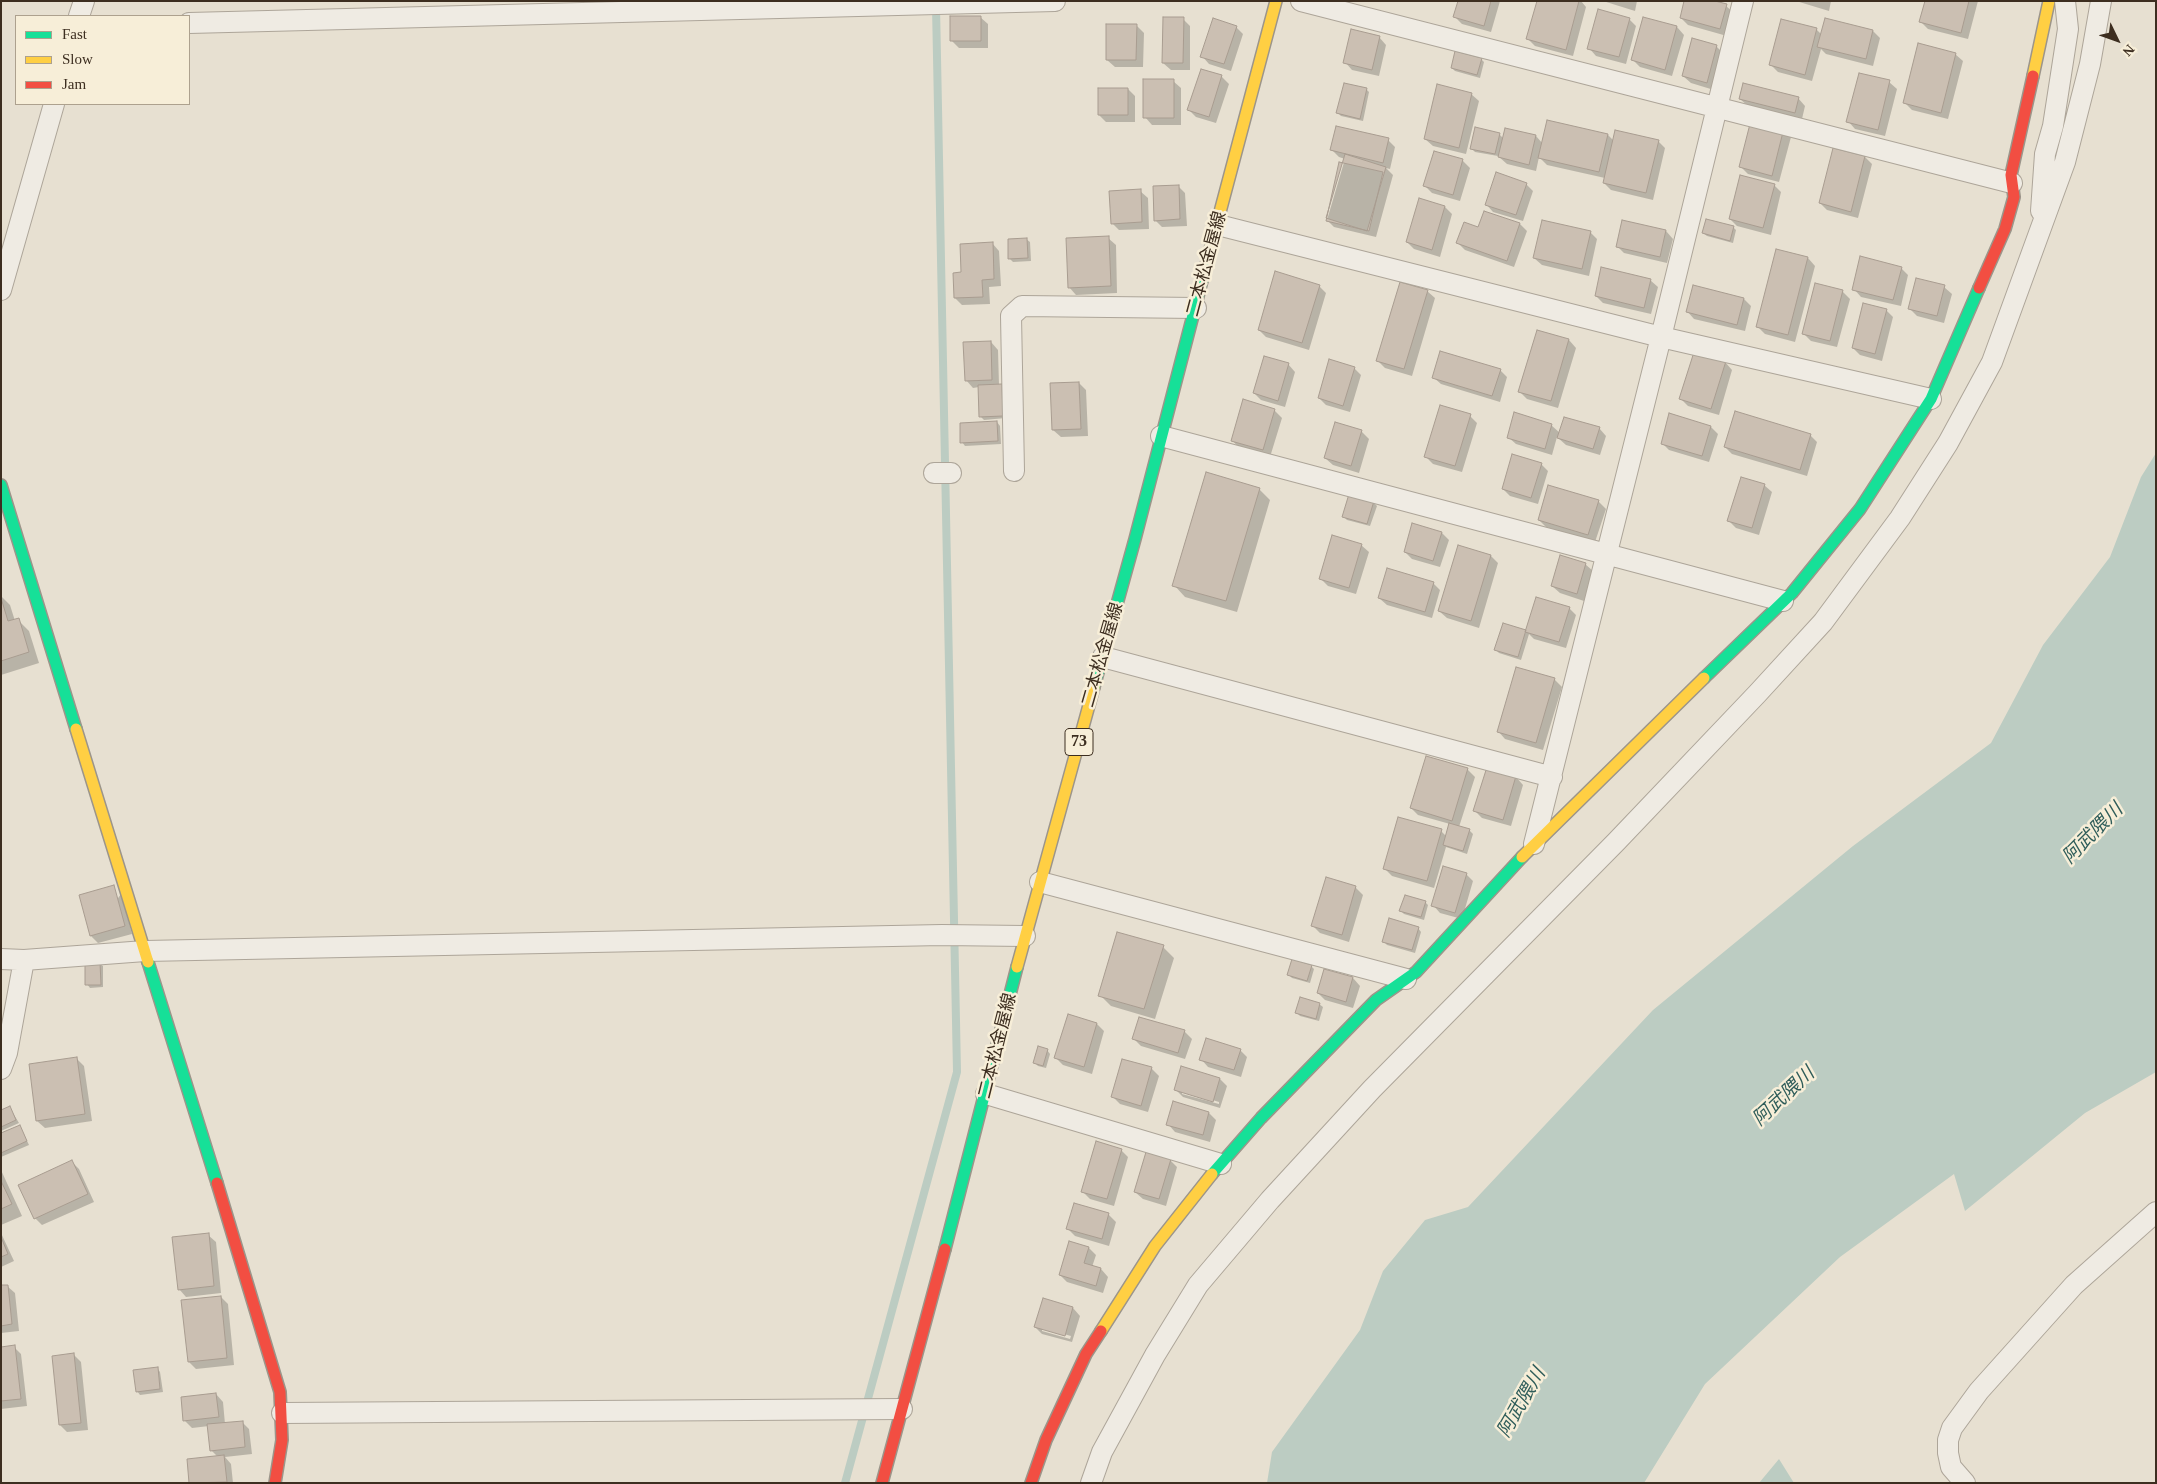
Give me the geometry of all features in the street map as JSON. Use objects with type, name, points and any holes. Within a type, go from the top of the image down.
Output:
[{"type":"street","points":[[79,15],[84,1]]},
{"type":"street","points":[[190,23],[1055,1]]},
{"type":"street","name":"二本松金屋線","points":[[882,1483],[986,1094],[1025,936],[1136,539],[1161,436],[1276,1]]},
{"type":"street","points":[[1301,1],[2012,183]]},
{"type":"street","points":[[1534,844],[1607,556],[1743,1]]},
{"type":"street","points":[[1031,1483],[1046,1440],[1086,1354],[1155,1246],[1261,1118],[1376,1000],[1416,972],[1534,844],[1784,601],[1860,509],[1931,399],[2005,229],[2014,197],[2011,175],[2016,148],[2049,1]]},
{"type":"street","points":[[2045,219],[2041,210],[2045,154],[2053,126],[2068,29],[2065,1]]},
{"type":"street","points":[[1091,1483],[1102,1452],[1155,1355],[1198,1285],[1270,1200],[1372,1089],[1623,835],[1823,622],[1900,518],[1948,443],[1992,362],[2065,162],[2090,64],[2101,1]]},
{"type":"street","points":[[1,290],[54,105]]},
{"type":"street","points":[[1218,225],[1661,337],[1931,399]]},
{"type":"street","points":[[1014,471],[1011,316],[1022,306],[1196,308]]},
{"type":"street","points":[[1161,436],[1607,556],[1784,601]]},
{"type":"street","points":[[1,485],[275,1372],[280,1392],[282,1413],[282,1440],[275,1483]]},
{"type":"street","points":[[1103,657],[1552,777]]},
{"type":"street","points":[[1040,882],[1406,979]]},
{"type":"street","points":[[1,959],[24,960],[145,951],[942,935],[1025,936]]},
{"type":"street","points":[[1,1069],[6,1054],[24,960]]},
{"type":"street","points":[[986,1094],[1222,1164]]},
{"type":"street","points":[[1965,1483],[1951,1467],[1948,1440],[1952,1428],[1986,1383],[2074,1285],[2156,1212]]},
{"type":"street","points":[[282,1413],[902,1409]]},
{"type":"water","name":"阿武隈川","points":[[2156,453],[2156,1072],[2085,1113],[1965,1211],[1954,1174],[1840,1257],[1705,1384],[1644,1483],[1267,1483],[1272,1452],[1360,1330],[1383,1271],[1425,1220],[1468,1207],[1653,1010],[1853,846],[1991,743],[2043,645],[2110,557],[2141,477]]},
{"type":"water","points":[[1779,1459],[1794,1483],[1759,1483]]},
{"type":"building","points":[[1458,1],[1491,1],[1484,26],[1453,17]]},
{"type":"building","points":[[1537,1],[1579,1],[1566,50],[1526,39]]},
{"type":"building","points":[[1684,1],[1715,1],[1727,4],[1720,29],[1680,18]]},
{"type":"building","points":[[1925,1],[1969,1],[1961,33],[1919,22]]},
{"type":"building","points":[[1598,9],[1630,18],[1619,57],[1587,49]]},
{"type":"building","points":[[950,16],[981,16],[981,41],[950,41]]},
{"type":"building","points":[[1163,17],[1184,17],[1183,63],[1162,63]]},
{"type":"building","points":[[1643,17],[1677,26],[1665,70],[1631,60]]},
{"type":"building","points":[[1213,18],[1237,26],[1224,64],[1200,57]]},
{"type":"building","points":[[1825,18],[1873,30],[1866,59],[1817,47]]},
{"type":"building","points":[[1781,19],[1817,28],[1805,75],[1769,65]]},
{"type":"building","points":[[1106,24],[1137,24],[1136,60],[1106,60]]},
{"type":"building","points":[[1351,29],[1380,36],[1372,70],[1343,63]]},
{"type":"building","points":[[1692,38],[1717,45],[1707,83],[1682,76]]},
{"type":"building","points":[[1918,43],[1956,53],[1941,113],[1903,103]]},
{"type":"building","points":[[1455,51],[1482,58],[1477,75],[1451,68]]},
{"type":"building","points":[[1201,69],[1222,75],[1209,117],[1187,110]]},
{"type":"building","points":[[1859,73],[1890,80],[1878,130],[1846,122]]},
{"type":"building","points":[[1143,79],[1174,79],[1174,118],[1143,118]]},
{"type":"building","points":[[1344,83],[1367,88],[1360,119],[1336,113]]},
{"type":"building","points":[[1743,83],[1799,97],[1795,113],[1739,99]]},
{"type":"building","points":[[1437,84],[1472,93],[1459,148],[1424,139]]},
{"type":"building","points":[[1098,88],[1128,88],[1128,115],[1098,115]]},
{"type":"building","points":[[1547,120],[1608,134],[1599,172],[1538,158]]},
{"type":"building","points":[[1751,120],[1784,128],[1772,176],[1739,167]]},
{"type":"building","points":[[1336,126],[1389,138],[1383,163],[1330,150]]},
{"type":"building","points":[[1475,127],[1500,133],[1495,154],[1470,149]]},
{"type":"building","points":[[1505,128],[1536,135],[1529,165],[1498,157]]},
{"type":"building","points":[[1615,130],[1659,140],[1646,193],[1603,183]]},
{"type":"building","points":[[1833,148],[1865,156],[1851,212],[1819,203]]},
{"type":"building","points":[[1434,151],[1463,159],[1453,195],[1423,186]]},
{"type":"building","points":[[1345,154],[1386,167],[1367,231],[1326,218]]},
{"type":"building","points":[[1339,162],[1383,172],[1369,231],[1326,221]]},
{"type":"building","points":[[1496,172],[1527,183],[1516,215],[1485,205]]},
{"type":"building","points":[[1740,175],[1775,184],[1763,228],[1729,219]]},
{"type":"building","points":[[1179,185],[1180,219],[1154,221],[1153,186]]},
{"type":"building","points":[[1141,189],[1142,222],[1111,224],[1109,191]]},
{"type":"building","points":[[1419,198],[1445,206],[1432,250],[1406,242]]},
{"type":"building","points":[[1484,211],[1520,223],[1507,261],[1456,243],[1464,222],[1478,227]]},
{"type":"building","points":[[1706,219],[1734,226],[1730,241],[1702,233]]},
{"type":"building","points":[[1542,220],[1591,231],[1582,269],[1533,258]]},
{"type":"building","points":[[1622,220],[1666,230],[1660,257],[1616,247]]},
{"type":"building","points":[[1109,236],[1111,286],[1068,288],[1066,238]]},
{"type":"building","points":[[1027,238],[1028,258],[1008,259],[1008,239]]},
{"type":"building","points":[[993,242],[994,279],[982,280],[983,297],[954,298],[953,273],[961,272],[960,244]]},
{"type":"building","points":[[1776,249],[1808,257],[1788,335],[1756,327]]},
{"type":"building","points":[[1860,256],[1902,267],[1893,300],[1852,290]]},
{"type":"building","points":[[1601,267],[1651,279],[1644,308],[1595,296]]},
{"type":"building","points":[[1275,271],[1320,285],[1302,343],[1258,330]]},
{"type":"building","points":[[1916,278],[1945,285],[1937,316],[1908,309]]},
{"type":"building","points":[[1400,282],[1428,290],[1404,369],[1376,361]]},
{"type":"building","points":[[1815,283],[1843,290],[1830,341],[1802,334]]},
{"type":"building","points":[[1693,285],[1744,298],[1737,325],[1686,312]]},
{"type":"building","points":[[1863,303],[1887,309],[1875,354],[1852,348]]},
{"type":"building","points":[[1537,330],[1569,339],[1551,401],[1518,392]]},
{"type":"building","points":[[991,341],[992,380],[965,381],[963,342]]},
{"type":"building","points":[[1440,351],[1501,369],[1492,396],[1432,378]]},
{"type":"building","points":[[1694,352],[1726,361],[1711,409],[1679,399]]},
{"type":"building","points":[[1264,356],[1289,363],[1278,401],[1253,393]]},
{"type":"building","points":[[1329,359],[1355,367],[1343,406],[1318,398]]},
{"type":"building","points":[[1079,382],[1081,429],[1052,430],[1050,383]]},
{"type":"building","points":[[1002,384],[1003,416],[979,417],[978,385]]},
{"type":"building","points":[[1243,399],[1275,409],[1263,450],[1231,441]]},
{"type":"building","points":[[1440,405],[1471,414],[1455,466],[1424,457]]},
{"type":"building","points":[[1735,411],[1811,434],[1800,470],[1724,447]]},
{"type":"building","points":[[1514,412],[1552,424],[1545,449],[1507,438]]},
{"type":"building","points":[[1669,413],[1711,426],[1702,456],[1661,444]]},
{"type":"building","points":[[1564,417],[1600,427],[1593,449],[1557,438]]},
{"type":"building","points":[[997,421],[998,441],[960,443],[960,423]]},
{"type":"building","points":[[1335,422],[1362,430],[1351,466],[1324,458]]},
{"type":"building","points":[[1512,454],[1542,463],[1531,498],[1502,489]]},
{"type":"building","points":[[1206,472],[1260,488],[1226,601],[1172,586]]},
{"type":"building","points":[[1741,477],[1765,484],[1752,528],[1727,521]]},
{"type":"building","points":[[1548,485],[1599,500],[1588,535],[1538,520]]},
{"type":"building","points":[[1349,494],[1374,501],[1367,524],[1342,517]]},
{"type":"building","points":[[1412,523],[1442,532],[1433,561],[1404,552]]},
{"type":"building","points":[[1332,535],[1362,544],[1349,588],[1319,579]]},
{"type":"building","points":[[1458,545],[1491,555],[1471,621],[1438,611]]},
{"type":"building","points":[[1560,555],[1586,563],[1577,594],[1551,586]]},
{"type":"building","points":[[1387,568],[1434,582],[1425,612],[1378,598]]},
{"type":"building","points":[[1536,597],[1570,607],[1559,642],[1525,632]]},
{"type":"building","points":[[1,598],[8,621],[19,618],[29,652],[1,661]]},
{"type":"building","points":[[1503,623],[1526,630],[1518,657],[1494,650]]},
{"type":"building","points":[[1516,667],[1555,678],[1536,743],[1497,732]]},
{"type":"building","points":[[1426,756],[1468,768],[1452,821],[1410,808]]},
{"type":"building","points":[[1487,767],[1516,776],[1503,820],[1473,811]]},
{"type":"building","points":[[1398,817],[1442,829],[1427,881],[1383,869]]},
{"type":"building","points":[[1449,823],[1470,829],[1463,851],[1443,845]]},
{"type":"building","points":[[1443,866],[1467,873],[1455,913],[1431,906]]},
{"type":"building","points":[[1326,877],[1356,886],[1342,935],[1311,926]]},
{"type":"building","points":[[114,885],[125,926],[90,936],[79,895]]},
{"type":"building","points":[[1405,895],[1426,901],[1421,917],[1399,911]]},
{"type":"building","points":[[1389,918],[1419,927],[1412,950],[1382,942]]},
{"type":"building","points":[[1117,932],[1164,945],[1144,1009],[1098,996]]},
{"type":"building","points":[[1292,959],[1312,965],[1307,981],[1287,975]]},
{"type":"building","points":[[85,962],[100,962],[101,985],[85,985]]},
{"type":"building","points":[[1324,969],[1353,977],[1346,1002],[1317,993]]},
{"type":"building","points":[[1300,997],[1320,1003],[1316,1019],[1295,1013]]},
{"type":"building","points":[[1068,1014],[1097,1023],[1084,1067],[1054,1058]]},
{"type":"building","points":[[1139,1017],[1185,1030],[1178,1053],[1132,1039]]},
{"type":"building","points":[[1206,1038],[1241,1049],[1234,1070],[1199,1060]]},
{"type":"building","points":[[1038,1046],[1048,1049],[1043,1066],[1033,1063]]},
{"type":"building","points":[[77,1057],[85,1114],[36,1121],[29,1064]]},
{"type":"building","points":[[1122,1059],[1152,1067],[1141,1106],[1111,1097]]},
{"type":"building","points":[[1181,1066],[1220,1078],[1213,1102],[1174,1090]]},
{"type":"building","points":[[1173,1101],[1209,1112],[1203,1135],[1166,1125]]},
{"type":"building","points":[[10,1106],[16,1120],[1,1127],[1,1110]]},
{"type":"building","points":[[20,1125],[27,1141],[1,1153],[1,1133]]},
{"type":"building","points":[[1096,1141],[1122,1149],[1107,1199],[1081,1192]]},
{"type":"building","points":[[1146,1152],[1171,1159],[1159,1199],[1134,1192]]},
{"type":"building","points":[[72,1160],[88,1194],[34,1219],[18,1185]]},
{"type":"building","points":[[1,1181],[12,1204],[1,1209]]},
{"type":"building","points":[[1074,1203],[1109,1213],[1102,1239],[1066,1229]]},
{"type":"building","points":[[209,1233],[214,1286],[178,1290],[172,1237]]},
{"type":"building","points":[[1,1237],[8,1254],[1,1257]]},
{"type":"building","points":[[1069,1241],[1089,1247],[1084,1263],[1101,1268],[1096,1286],[1059,1275]]},
{"type":"building","points":[[1,1285],[8,1285],[12,1324],[1,1326]]},
{"type":"building","points":[[221,1296],[227,1358],[188,1362],[181,1300]]},
{"type":"building","points":[[1043,1298],[1073,1307],[1065,1336],[1034,1327]]},
{"type":"building","points":[[15,1345],[21,1399],[1,1401],[1,1347]]},
{"type":"building","points":[[74,1353],[81,1423],[59,1425],[52,1356]]},
{"type":"building","points":[[158,1367],[160,1389],[136,1392],[133,1370]]},
{"type":"building","points":[[216,1393],[219,1417],[183,1421],[181,1397]]},
{"type":"building","points":[[243,1421],[245,1447],[210,1451],[207,1424]]},
{"type":"building","points":[[224,1455],[227,1482],[189,1483],[187,1459]]},
{"type":"waterway","points":[[845,1483],[957,1072],[936,6]]},
{"type":"traffic: fast","points":[[1094,687],[1135,539],[1211,246]]},
{"type":"traffic: fast","points":[[1704,678],[1792,593],[1860,509],[1931,399],[1979,288]]},
{"type":"traffic: fast","points":[[1,485],[76,729]]},
{"type":"traffic: fast","points":[[1212,1174],[1261,1118],[1376,1000],[1416,972],[1522,857]]},
{"type":"traffic: fast","points":[[148,962],[217,1183]]},
{"type":"traffic: fast","points":[[945,1249],[1017,967]]},
{"type":"traffic: slow","points":[[1211,246],[1276,1]]},
{"type":"traffic: slow","points":[[2033,76],[2049,1]]},
{"type":"traffic: slow","points":[[1522,857],[1704,678]]},
{"type":"traffic: slow","points":[[1017,967],[1094,687]]},
{"type":"traffic: slow","points":[[76,729],[148,962]]},
{"type":"traffic: slow","points":[[1101,1331],[1155,1246],[1212,1174]]},
{"type":"traffic: jam","points":[[1979,288],[2005,229],[2014,197],[2011,175],[2033,76]]},
{"type":"traffic: jam","points":[[217,1183],[280,1392],[282,1440],[275,1483]]},
{"type":"traffic: jam","points":[[882,1483],[945,1249]]},
{"type":"traffic: jam","points":[[1031,1483],[1046,1440],[1086,1354],[1101,1331]]}]
